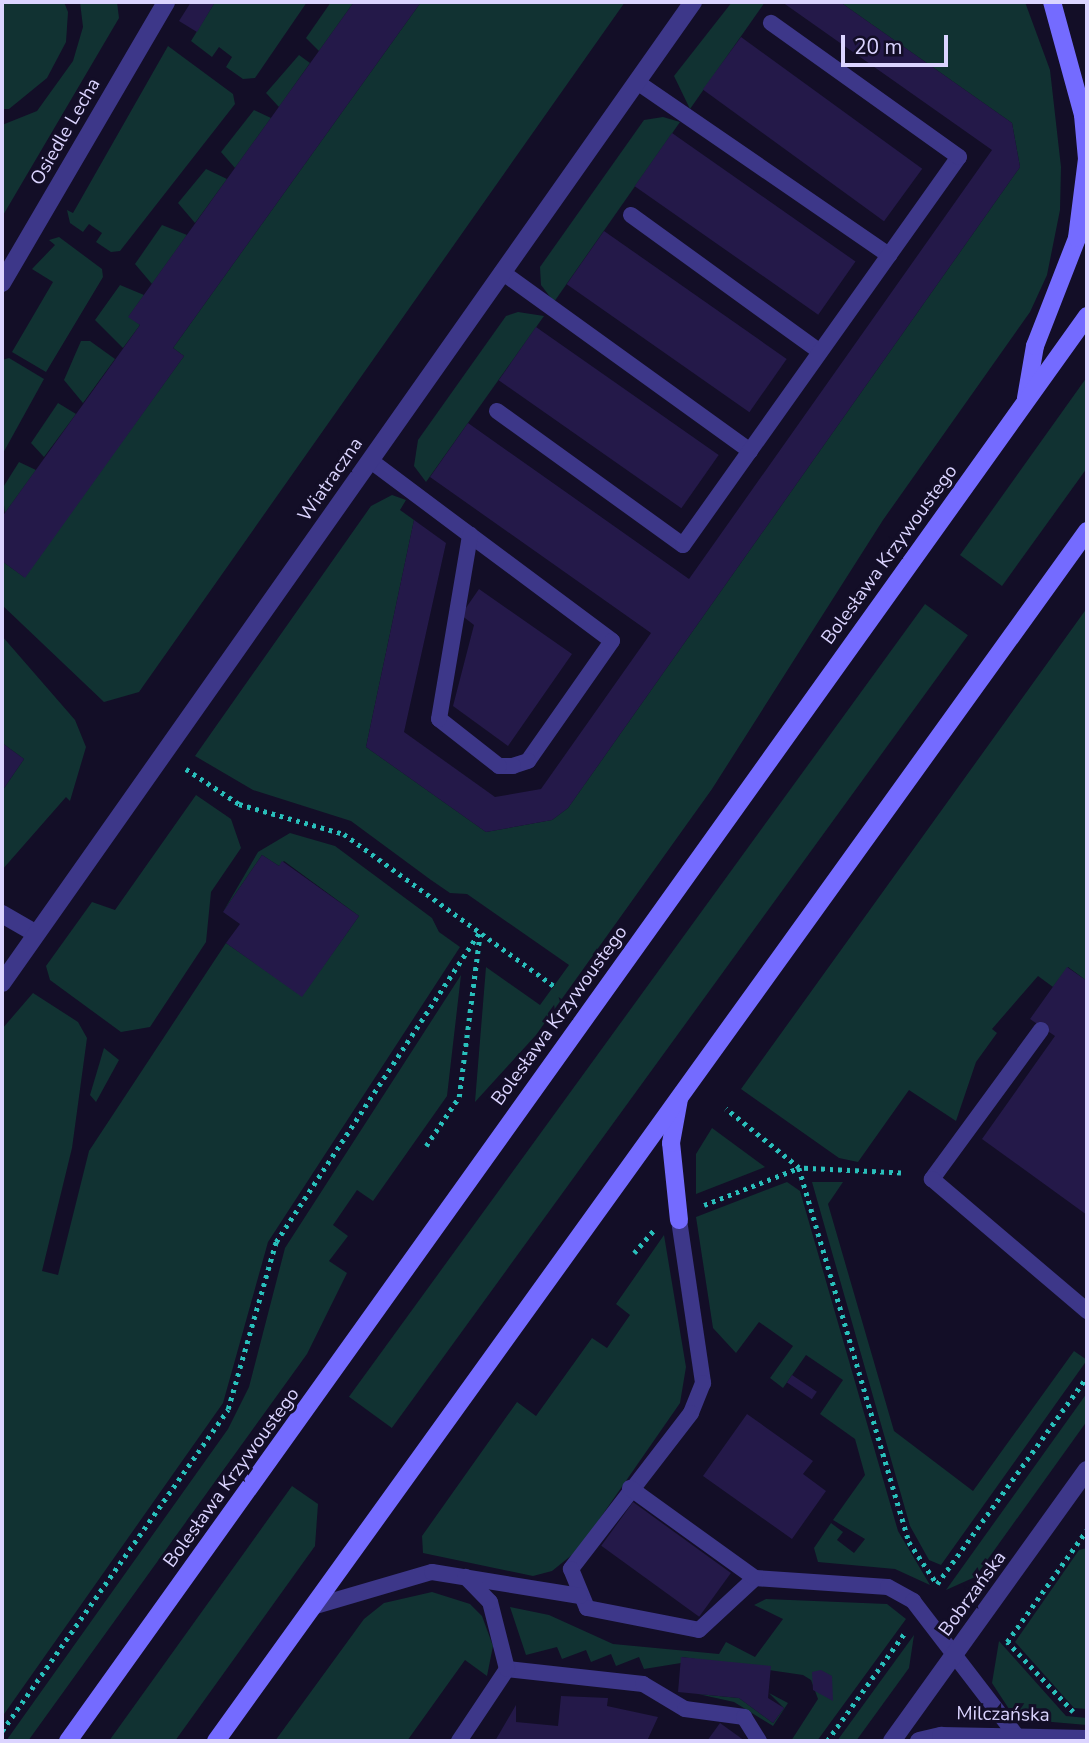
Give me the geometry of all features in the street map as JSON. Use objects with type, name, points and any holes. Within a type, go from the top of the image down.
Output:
[{"type":"main road","points":[[1025,402],[1035,346],[1077,238],[1087,159],[1083,115],[1051,6]]},
{"type":"main road","name":"Bolesława Krzywoustego","points":[[68,1741],[1087,316]]},
{"type":"main road","points":[[216,1741],[685,1086],[1087,532]]},
{"type":"main road","points":[[679,1218],[671,1143],[685,1086]]},
{"type":"street","name":"Osiedle Lecha","points":[[2,282],[166,2]]},
{"type":"street","name":"Wiatraczna","points":[[2,983],[693,2]]},
{"type":"street","points":[[2,914],[36,934]]},
{"type":"street","name":"Bobrzańska","points":[[892,1741],[1087,1471]]},
{"type":"street","name":"Milczańska","points":[[919,1741],[1016,1735],[1087,1739]]},
{"type":"lane","points":[[497,411],[683,544],[959,157],[771,23]]},
{"type":"lane","points":[[637,82],[889,254]]},
{"type":"lane","points":[[631,215],[820,352]]},
{"type":"lane","points":[[502,272],[750,451]]},
{"type":"lane","points":[[371,461],[612,641],[528,761],[513,766],[499,766],[439,719],[470,535]]},
{"type":"lane","points":[[1041,1030],[932,1179],[1087,1311]]},
{"type":"lane","points":[[679,1218],[703,1383],[691,1413],[571,1569],[580,1597],[593,1614],[699,1630],[755,1578]]},
{"type":"lane","points":[[631,1488],[755,1578],[877,1585],[900,1592],[920,1610],[956,1654],[1016,1735]]},
{"type":"lane","points":[[312,1608],[421,1574],[466,1577],[580,1597]]},
{"type":"lane","points":[[459,1741],[508,1668],[490,1602],[466,1577]]},
{"type":"lane","points":[[508,1668],[643,1684],[685,1709],[744,1717],[759,1741]]},
{"type":"path","points":[[206,782],[239,804],[344,834],[554,986]]},
{"type":"path","points":[[426,1146],[459,1097],[480,932]]},
{"type":"path","points":[[2,1731],[228,1409],[276,1242],[480,932]]},
{"type":"path","points":[[726,1109],[799,1168],[909,1542],[937,1584]]},
{"type":"path","points":[[634,1253],[660,1224],[799,1168],[901,1173]]},
{"type":"path","points":[[827,1741],[1087,1377]]},
{"type":"path","points":[[1079,1712],[1071,1712],[1007,1642],[1087,1530]]},
{"type":"green space","points":[[2,2],[64,2],[68,12],[66,42],[47,78],[9,109],[2,109]]},
{"type":"green space","points":[[80,2],[117,2],[119,18],[2,217],[2,125],[37,111],[73,61],[83,27]]},
{"type":"green space","points":[[215,2],[307,2],[255,78],[243,79],[226,67],[232,57],[219,47],[212,57],[191,41]]},
{"type":"green space","points":[[331,2],[354,2],[319,51],[306,38]]},
{"type":"green space","points":[[421,2],[625,2],[139,692],[104,702],[2,605],[2,561],[24,577],[184,356],[173,348]]},
{"type":"green space","points":[[732,2],[765,2],[690,109],[674,76]]},
{"type":"green space","points":[[840,2],[1025,2],[1050,70],[1061,167],[1060,210],[1047,275],[1030,312],[883,520],[712,789],[536,1035],[475,1102],[486,967],[540,1005],[569,965],[467,894],[450,893],[351,821],[253,790],[195,756],[371,506],[392,495],[406,500],[400,510],[414,520],[366,747],[486,832],[552,820],[568,808],[1020,167],[1012,123]]},
{"type":"green space","points":[[168,46],[233,94],[235,104],[120,251],[111,252],[96,242],[102,233],[89,224],[83,232],[70,223],[67,210],[73,213]]},
{"type":"green space","points":[[299,55],[310,63],[279,107],[266,93]]},
{"type":"green space","points":[[254,110],[271,118],[235,168],[221,152]]},
{"type":"green space","points":[[663,117],[680,122],[554,302],[541,285],[540,267],[644,120]]},
{"type":"green space","points":[[206,169],[227,179],[195,223],[178,203]]},
{"type":"green space","points":[[162,225],[187,235],[152,284],[135,264]]},
{"type":"green space","points":[[59,237],[102,269],[103,277],[46,372],[12,352],[53,282],[32,269],[55,245],[49,240]]},
{"type":"green space","points":[[120,285],[144,295],[129,316],[140,325],[123,348],[95,320]]},
{"type":"green space","points":[[518,312],[544,316],[426,482],[414,466],[418,440],[506,316]]},
{"type":"green space","points":[[81,341],[90,341],[115,359],[83,403],[64,380]]},
{"type":"green space","points":[[9,358],[44,379],[2,455],[2,360]]},
{"type":"green space","points":[[1087,377],[1087,468],[1002,586],[960,555]]},
{"type":"green space","points":[[58,403],[76,414],[44,457],[31,443]]},
{"type":"green space","points":[[19,462],[36,470],[5,513],[2,489]]},
{"type":"green space","points":[[925,604],[968,635],[392,1428],[349,1397]]},
{"type":"green space","points":[[1087,608],[1087,981],[1068,967],[1053,987],[1038,976],[992,1029],[997,1033],[976,1062],[956,1121],[909,1090],[858,1162],[839,1158],[741,1089]]},
{"type":"green space","points":[[2,636],[75,720],[86,747],[70,801],[66,797],[2,870],[2,791],[24,759],[2,743]]},
{"type":"green space","points":[[196,795],[231,819],[241,848],[211,892],[206,942],[150,1027],[121,1032],[50,980],[46,966],[92,902],[115,910]]},
{"type":"green space","points":[[290,833],[335,846],[432,918],[439,932],[460,947],[268,1242],[223,1403],[2,1717],[2,1029],[33,993],[78,1022],[87,1038],[72,1148],[42,1271],[58,1275],[89,1151],[226,943],[302,996],[359,916],[284,861],[279,866],[262,855],[223,912],[258,852]]},
{"type":"green space","points":[[461,975],[447,1096],[373,1201],[357,1190],[333,1225],[348,1236],[329,1261],[347,1273],[307,1354],[28,1741],[6,1741],[228,1429],[249,1387],[285,1248]]},
{"type":"green space","points":[[104,1048],[119,1060],[96,1102],[90,1095]]},
{"type":"green space","points":[[712,1128],[765,1167],[696,1194],[696,1154]]},
{"type":"green space","points":[[787,1182],[800,1191],[898,1531],[930,1585],[895,1569],[818,1562],[814,1548],[831,1523],[843,1532],[837,1540],[854,1553],[865,1539],[833,1520],[865,1475],[855,1439],[820,1414],[843,1380],[806,1355],[783,1388],[770,1378],[793,1346],[759,1322],[736,1353],[713,1328],[696,1217]]},
{"type":"green space","points":[[812,1182],[843,1182],[828,1204],[894,1431],[973,1491],[1074,1351],[1087,1360],[941,1565],[929,1560],[910,1526]]},
{"type":"green space","points":[[664,1235],[686,1367],[680,1403],[578,1550],[552,1571],[533,1576],[423,1553],[422,1536],[517,1402],[536,1416],[592,1338],[607,1348],[630,1315],[616,1304]]},
{"type":"green space","points":[[1087,1393],[1087,1421],[975,1577],[946,1590]]},
{"type":"green space","points":[[292,1486],[318,1504],[315,1546],[175,1741],[109,1741]]},
{"type":"green space","points":[[1087,1548],[1087,1709],[1074,1708],[1015,1642],[1079,1550]]},
{"type":"green space","points":[[432,1592],[470,1604],[482,1616],[493,1646],[487,1676],[465,1660],[407,1741],[275,1741],[364,1619],[384,1603]]},
{"type":"green space","points":[[766,1599],[887,1604],[906,1619],[817,1741],[791,1741],[818,1699],[811,1680],[803,1675],[682,1657],[681,1663],[644,1669],[639,1657],[616,1666],[611,1654],[591,1662],[586,1650],[562,1659],[557,1647],[526,1655],[510,1607],[549,1615],[613,1644],[719,1654],[726,1642],[755,1657],[783,1619],[754,1605]]},
{"type":"green space","points":[[914,1635],[909,1668],[856,1741],[837,1741]]},
{"type":"green space","points":[[999,1641],[1066,1716],[1087,1718],[1087,1725],[1029,1720],[1009,1709],[992,1683]]},
{"type":"green space","points":[[769,1693],[788,1703],[773,1726],[734,1702],[698,1694],[739,1698],[773,1723],[784,1708]]},
{"type":"building","points":[[191,2],[215,2],[197,32],[179,21]]},
{"type":"building","points":[[354,2],[421,2],[173,348],[184,356],[25,578],[2,561],[2,517],[140,325],[128,317]]},
{"type":"building","points":[[782,2],[840,2],[1012,123],[1020,167],[568,808],[552,820],[486,832],[366,747],[414,520],[446,543],[404,732],[495,797],[541,789],[651,633],[430,477],[468,423],[689,579],[992,150]]},
{"type":"building","points":[[741,37],[922,169],[884,221],[703,90]]},
{"type":"building","points":[[672,133],[855,261],[818,315],[635,186]]},
{"type":"building","points":[[604,231],[787,359],[749,412],[567,284]]},
{"type":"building","points":[[536,327],[719,455],[681,508],[499,380]]},
{"type":"building","points":[[479,589],[572,654],[508,746],[453,706],[474,625],[461,615]]},
{"type":"building","points":[[2,743],[24,759],[2,791]]},
{"type":"building","points":[[262,855],[279,866],[282,861],[359,916],[302,997],[226,943],[240,924],[223,912]]},
{"type":"building","points":[[1067,967],[1087,981],[1087,1215],[982,1139],[1055,1036],[1030,1019]]},
{"type":"building","points":[[792,1375],[817,1392],[812,1399],[787,1382]]},
{"type":"building","points":[[747,1414],[813,1461],[803,1474],[826,1491],[792,1539],[703,1476]]},
{"type":"building","points":[[633,1502],[731,1573],[699,1617],[601,1546]]},
{"type":"building","points":[[681,1657],[771,1666],[768,1698],[784,1708],[773,1723],[739,1698],[678,1692]]},
{"type":"building","points":[[821,1670],[832,1676],[833,1701],[813,1690],[812,1672]]},
{"type":"building","points":[[561,1696],[608,1698],[607,1706],[658,1717],[647,1741],[495,1741],[516,1705],[516,1722],[558,1726]]},
{"type":"building","points":[[720,1723],[745,1741],[707,1741]]}]
